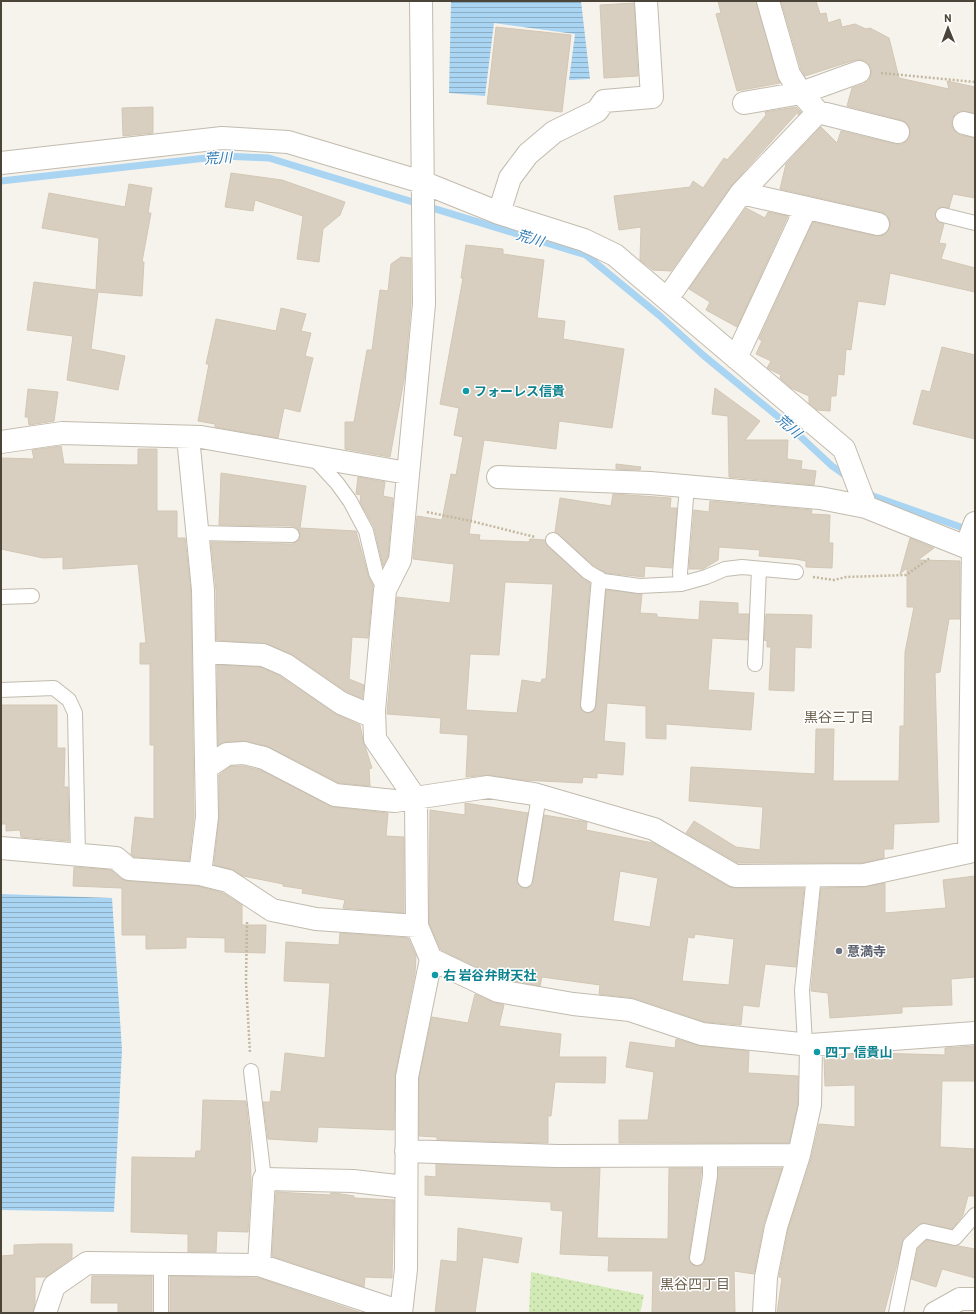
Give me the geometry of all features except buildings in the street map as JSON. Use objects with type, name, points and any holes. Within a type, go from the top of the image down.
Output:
[{"type":"street","points":[[45,1313],[54,1286],[87,1263],[259,1265],[401,1312],[406,1268],[407,1077],[431,959],[417,926],[416,799],[375,739],[374,717],[385,590],[400,560],[424,304],[421,1]]},
{"type":"street","points":[[499,213],[510,178],[528,154],[554,132],[597,111],[604,101],[652,96],[646,1]]},
{"type":"street","points":[[768,1],[789,74],[801,93],[818,112],[898,132]]},
{"type":"street","points":[[744,103],[801,93],[859,72]]},
{"type":"street","points":[[666,299],[741,192],[818,112]]},
{"type":"street","points":[[1,164],[222,138],[288,142],[422,198],[499,213],[584,240],[615,255],[844,449],[863,500]]},
{"type":"street","points":[[741,192],[878,224]]},
{"type":"street","points":[[736,358],[806,208]]},
{"type":"street","points":[[1,442],[62,433],[201,437],[407,473]]},
{"type":"street","points":[[188,437],[202,590],[204,652],[207,817],[200,874]]},
{"type":"street","points":[[206,768],[227,754],[244,752],[264,758],[335,795],[395,801],[488,787],[539,796],[654,829],[735,876],[864,875],[972,851],[968,540],[863,500],[820,498],[687,486],[498,476]]},
{"type":"street","points":[[204,652],[262,655],[286,665],[341,703],[374,717]]},
{"type":"street","points":[[1,848],[116,858],[128,869],[200,874],[228,881],[272,910],[316,919],[417,926]]},
{"type":"street","points":[[431,959],[498,991],[573,1004],[630,1010],[702,1034],[808,1044],[975,1033]]},
{"type":"street","points":[[764,1313],[766,1277],[775,1234],[799,1155],[810,1105],[808,1044]]},
{"type":"street","points":[[406,1151],[557,1156],[799,1155]]},
{"type":"street","points":[[259,1265],[264,1179],[353,1181],[406,1187]]},
{"type":"street","points":[[935,1313],[960,1299],[975,1299]]},
{"type":"lane","points":[[943,215],[975,223]]},
{"type":"lane","points":[[312,456],[337,483],[350,501],[366,532],[376,573],[385,590]]},
{"type":"lane","points":[[681,584],[680,572],[687,486]]},
{"type":"lane","points":[[197,533],[292,535]]},
{"type":"lane","points":[[553,540],[588,572],[603,581],[639,586],[681,584],[706,577],[725,569],[742,567],[796,572]]},
{"type":"lane","points":[[754,664],[759,569]]},
{"type":"lane","points":[[588,705],[599,578]]},
{"type":"lane","points":[[1,597],[32,596]]},
{"type":"lane","points":[[1,690],[54,688],[69,700],[75,714],[78,855]]},
{"type":"lane","points":[[525,880],[539,796]]},
{"type":"lane","points":[[808,1044],[802,990],[814,875]]},
{"type":"lane","points":[[251,1071],[264,1179]]},
{"type":"lane","points":[[697,1258],[710,1176],[710,1155]]},
{"type":"lane","points":[[896,1313],[910,1244],[924,1231],[955,1238],[975,1215]]},
{"type":"lane","points":[[161,1264],[161,1313]]},
{"type":"path","points":[[859,72],[920,75],[936,80],[975,82]]},
{"type":"path","points":[[404,507],[471,521],[520,534],[553,540]]},
{"type":"path","points":[[796,572],[821,579],[834,580],[846,577],[906,575],[942,550],[968,540]]},
{"type":"path","points":[[248,894],[246,982],[251,1071]]},
{"type":"green space","points":[[531,1272],[644,1295],[640,1313],[529,1313]]},
{"type":"water","points":[[451,1],[581,1],[590,79],[569,80],[575,34],[494,23],[485,96],[449,93]]},
{"type":"water","points":[[1,894],[112,898],[122,1050],[114,1212],[1,1210]]},
{"type":"waterway","name":"荒川","points":[[1,181],[224,156],[269,158],[586,255],[788,425],[832,466],[849,478]]},
{"type":"waterway","name":"荒川","points":[[867,492],[873,496],[969,530]]},
{"type":"place","name":"フォーレス信貴","points":[[466,391]]},
{"type":"place","name":"意満寺","points":[[839,951]]},
{"type":"place","name":"右 岩谷弁財天社","points":[[435,975]]},
{"type":"place","name":"四丁 信貴山","points":[[817,1052]]},
{"type":"district","name":"黒谷三丁目","points":[[839,717]]},
{"type":"district","name":"黒谷四丁目","points":[[695,1284]]}]
